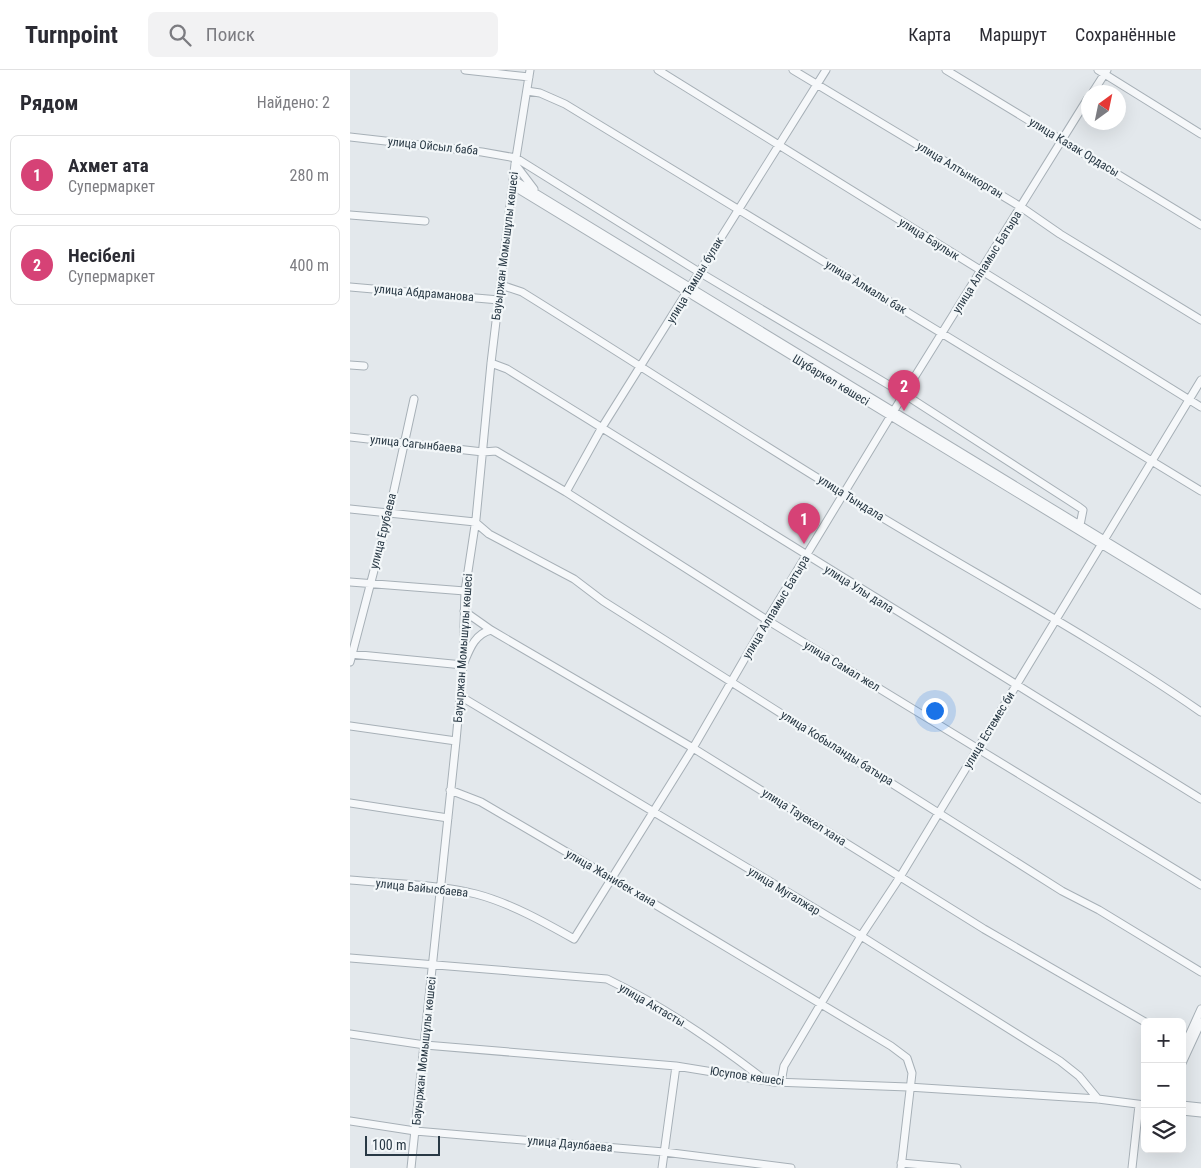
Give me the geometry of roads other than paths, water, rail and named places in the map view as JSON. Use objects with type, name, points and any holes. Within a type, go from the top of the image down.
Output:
[{"type":"street","points":[[465,70],[529,74]]},
{"type":"street","name":"улица Баулык","points":[[658,70],[1201,407]]},
{"type":"street","name":"улица Алтынкорган","points":[[793,70],[1021,207],[1060,234],[1201,320]]},
{"type":"street","name":"улица Тамшы булак","points":[[566,492],[602,429],[688,289],[826,70]]},
{"type":"street","name":"улица Казак Ордасы","points":[[946,70],[1201,225]]},
{"type":"street","points":[[1098,70],[1106,72],[1201,134]]},
{"type":"street","points":[[1097,85],[1106,72]]},
{"type":"street","name":"Бауыржан Момышұлы көшесі","points":[[411,1168],[434,965],[439,888],[456,741],[463,665],[465,591],[483,452],[498,300],[529,74]]},
{"type":"street","name":"улица Алмалы бак","points":[[527,91],[540,93],[565,104],[1201,491]]},
{"type":"street","name":"улица Алпамыс Батыра","points":[[574,938],[693,748],[767,620],[904,394],[1081,109]]},
{"type":"street","name":"улица Ойсыл баба","points":[[350,137],[516,161]]},
{"type":"street","points":[[516,161],[537,197]]},
{"type":"street","name":"Шұбаркөл көшесі","points":[[516,161],[904,394],[1083,510],[1080,525]]},
{"type":"street","name":"Шұбаркөл көшесі","points":[[513,183],[1102,541],[1201,599]]},
{"type":"street","points":[[511,203],[519,197],[537,197]]},
{"type":"street","points":[[350,215],[425,221]]},
{"type":"street","name":"улица Тындала","points":[[500,285],[522,292],[844,495],[1132,665],[1201,712]]},
{"type":"street","name":"улица Абдраманова","points":[[350,287],[498,300]]},
{"type":"street","name":"улица Улы дала","points":[[491,363],[507,370],[1201,799]]},
{"type":"street","points":[[350,364],[364,366]]},
{"type":"street","name":"улица Естемес би","points":[[781,1082],[784,1066],[860,936],[900,877],[1201,380]]},
{"type":"street","name":"улица Ерубаева","points":[[350,657],[389,513],[414,399]]},
{"type":"street","name":"Шұбаркөл көшесі","points":[[892,414],[1080,525],[1201,605]]},
{"type":"street","name":"улица Сагынбаева","points":[[350,437],[483,452]]},
{"type":"street","name":"улица Самал жел","points":[[483,452],[496,451],[566,492],[767,620],[1201,885]]},
{"type":"street","points":[[350,509],[475,522]]},
{"type":"street","name":"улица Кобыланды батыра","points":[[475,522],[514,548],[574,579],[603,601],[911,793],[939,813],[1062,891],[1099,910],[1201,972]]},
{"type":"street","points":[[350,582],[465,591]]},
{"type":"street","name":"улица Тауекел хана","points":[[464,611],[491,630],[693,748],[984,929],[1141,1020]]},
{"type":"street","points":[[350,657],[463,665],[476,638],[483,632],[491,630]]},
{"type":"street","name":"улица Мугалжар","points":[[460,696],[860,936],[1060,1061],[1079,1076],[1098,1099]]},
{"type":"street","points":[[350,726],[456,741]]},
{"type":"street","name":"улица Жанибек хана","points":[[450,790],[481,802],[612,878],[891,1046],[907,1058],[912,1073],[908,1087],[901,1166]]},
{"type":"street","points":[[350,803],[448,818]]},
{"type":"street","name":"улица Байысбаева","points":[[350,880],[439,888],[477,894],[533,916],[574,938]]},
{"type":"street","name":"улица Актасты","points":[[350,958],[607,979],[632,991],[718,1044],[764,1080]]},
{"type":"street","points":[[1186,1045],[1201,1009]]},
{"type":"street","points":[[1186,1045],[1201,1022]]},
{"type":"street","name":"Юсупов көшесі","points":[[350,1034],[425,1044],[676,1066],[781,1082],[908,1087],[1098,1099],[1141,1105]]},
{"type":"street","points":[[662,1168],[676,1066]]},
{"type":"street","points":[[1186,1106],[1201,1108]]},
{"type":"street","points":[[1132,1168],[1142,1108]]},
{"type":"street","points":[[1186,1111],[1201,1113]]},
{"type":"street","name":"улица Даулбаева","points":[[350,1121],[415,1131],[664,1152],[791,1168]]},
{"type":"street","points":[[901,1166],[957,1168]]},
{"type":"place","name":"Несібелі","points":[[904,411]]},
{"type":"place","name":"Ахмет ата","points":[[804,544]]}]
